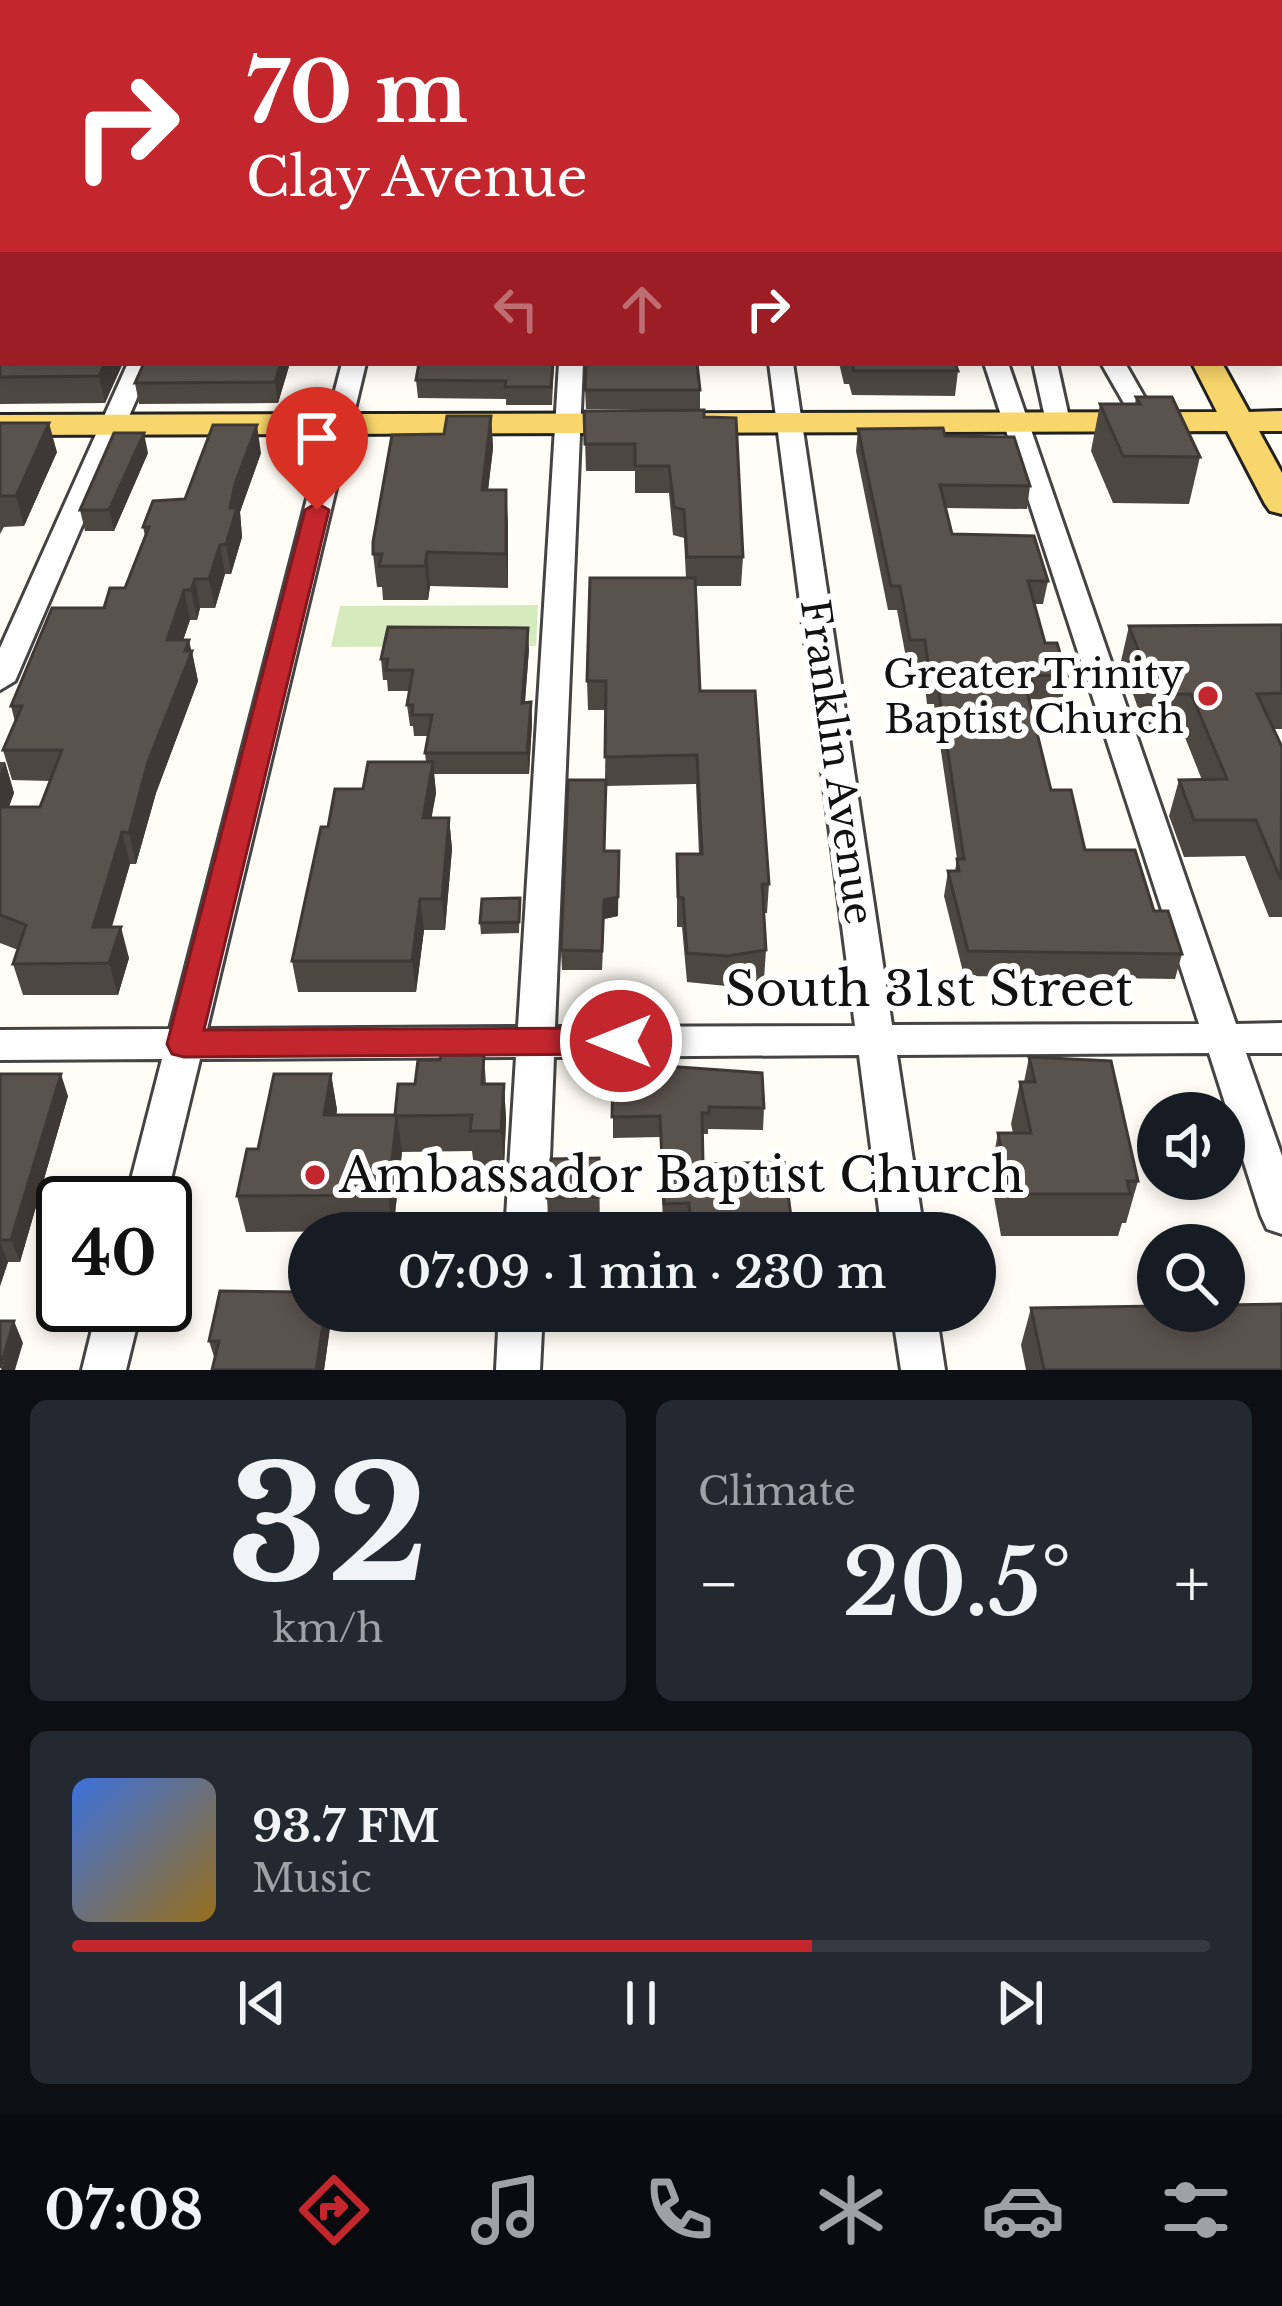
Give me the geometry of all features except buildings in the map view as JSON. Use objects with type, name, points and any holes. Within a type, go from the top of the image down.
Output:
[{"type":"main road","points":[[1209,366],[1282,504]]},
{"type":"main road","points":[[0,425],[1282,421]]},
{"type":"street","points":[[0,681],[139,366]]},
{"type":"street","points":[[152,1176],[353,366]]},
{"type":"street","points":[[527,1212],[571,366]]},
{"type":"street","name":"Franklin Avenue","points":[[781,366],[900,1212]]},
{"type":"street","points":[[997,366],[1282,1216]]},
{"type":"street","points":[[1046,366],[1058,422]]},
{"type":"street","points":[[1115,366],[1146,422]]},
{"type":"street","name":"South 31st Street","points":[[0,1045],[1282,1038]]},
{"type":"street","points":[[104,1370],[113,1332]]},
{"type":"street","points":[[518,1370],[520,1332]]},
{"type":"street","points":[[917,1332],[922,1370]]},
{"type":"green space","points":[[538,605],[536,646],[331,647],[340,606]]},
{"type":"place","name":"Greater Trinity Baptist Church","points":[[1208,696]]},
{"type":"place","name":"Ambassador Baptist Church","points":[[315,1175]]},
{"type":"route","points":[[317,510],[184,1044],[621,1041]]}]
